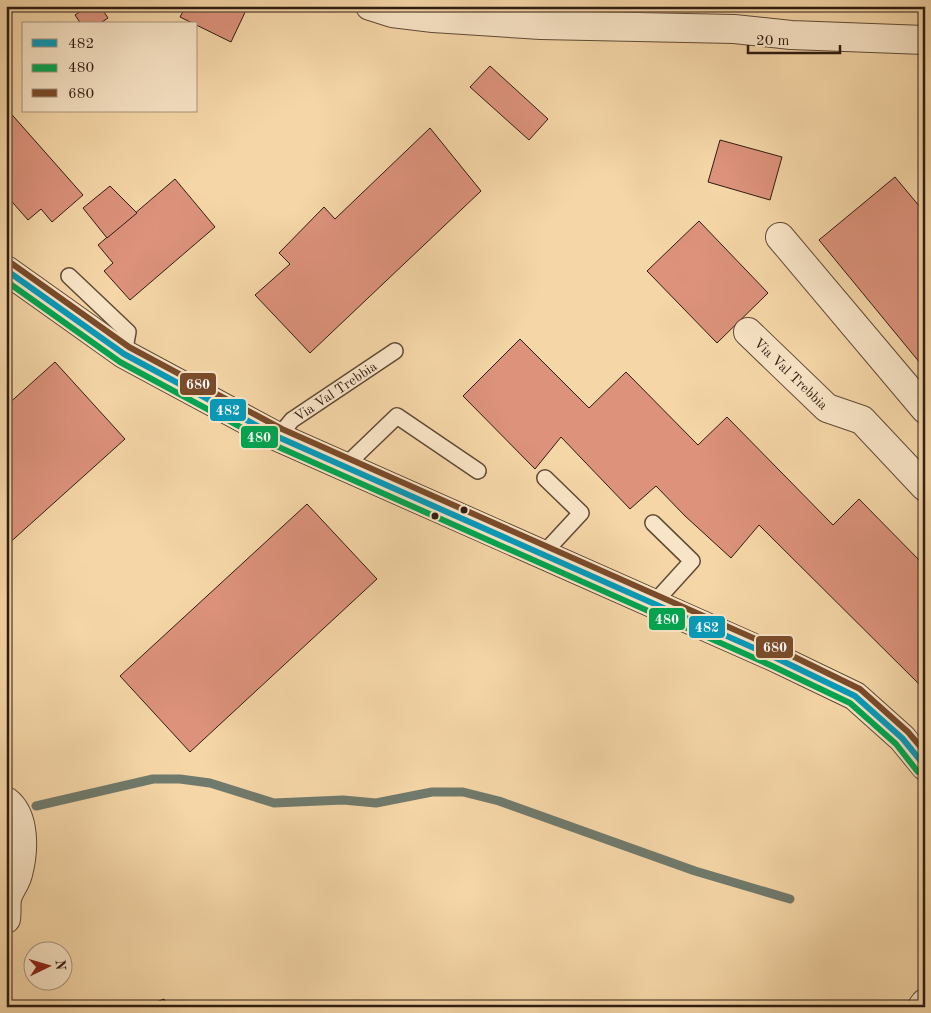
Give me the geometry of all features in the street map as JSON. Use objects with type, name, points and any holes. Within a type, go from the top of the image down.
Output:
[{"type":"street","points":[[370,6],[392,13],[433,18],[541,25],[734,28],[791,35],[925,40]]},
{"type":"street","points":[[780,237],[925,409]]},
{"type":"street","name":"Via Val Trebbia","points":[[6,270],[124,354],[278,437],[774,657],[855,696],[902,738],[925,766]]},
{"type":"street","name":"Via Val Trebbia","points":[[748,332],[827,408],[862,420],[925,487]]},
{"type":"street","points":[[6,801],[16,816],[21,831],[22,845],[18,875],[7,899],[6,919]]},
{"type":"street","points":[[922,1007],[925,1003]]},
{"type":"lane","points":[[68,276],[128,332],[124,354]]},
{"type":"lane","name":"Via Val Trebbia","points":[[278,437],[292,420],[396,351]]},
{"type":"lane","points":[[344,467],[396,416],[478,471]]},
{"type":"lane","points":[[542,555],[582,513],[545,478]]},
{"type":"lane","points":[[653,523],[692,561],[653,604]]},
{"type":"building","points":[[88,6],[100,6],[108,18],[102,22],[80,22],[75,15]]},
{"type":"building","points":[[186,6],[248,6],[231,42],[198,26],[198,22],[190,22],[180,17]]},
{"type":"building","points":[[490,66],[548,119],[529,140],[470,87]]},
{"type":"building","points":[[6,108],[83,195],[52,222],[41,209],[28,220],[6,195]]},
{"type":"building","points":[[430,128],[481,191],[310,353],[255,295],[290,264],[279,253],[324,207],[335,219]]},
{"type":"building","points":[[720,140],[782,157],[770,200],[708,182]]},
{"type":"building","points":[[895,177],[925,213],[925,369],[819,240]]},
{"type":"building","points":[[175,179],[215,227],[130,300],[104,271],[113,263],[98,245]]},
{"type":"building","points":[[110,186],[137,213],[107,238],[83,208]]},
{"type":"building","points":[[699,221],[768,293],[717,343],[647,271]]},
{"type":"building","points":[[520,339],[589,408],[626,372],[698,445],[727,417],[833,525],[859,499],[925,566],[925,578],[919,585],[925,591],[925,690],[759,525],[731,558],[685,516],[656,486],[630,509],[561,437],[535,469],[463,396]]},
{"type":"building","points":[[55,362],[125,439],[6,546],[6,406]]},
{"type":"building","points":[[307,504],[377,579],[190,752],[120,676]]},
{"type":"building","points":[[164,999],[167,1007],[143,1007]]},
{"type":"waterway","points":[[36,806],[153,779],[180,779],[210,783],[274,803],[343,800],[376,803],[432,792],[463,792],[499,801],[695,871],[790,899]]},
{"type":"transit line","name":"680","points":[[11,263],[129,347],[282,429],[778,649],[860,689],[908,732],[925,752]]},
{"type":"transit line","name":"482","points":[[6,270],[124,354],[278,437],[774,657],[855,696],[902,738],[925,766]]},
{"type":"transit line","name":"480","points":[[6,281],[120,362],[274,445],[770,665],[850,703],[896,744],[918,772]]}]
